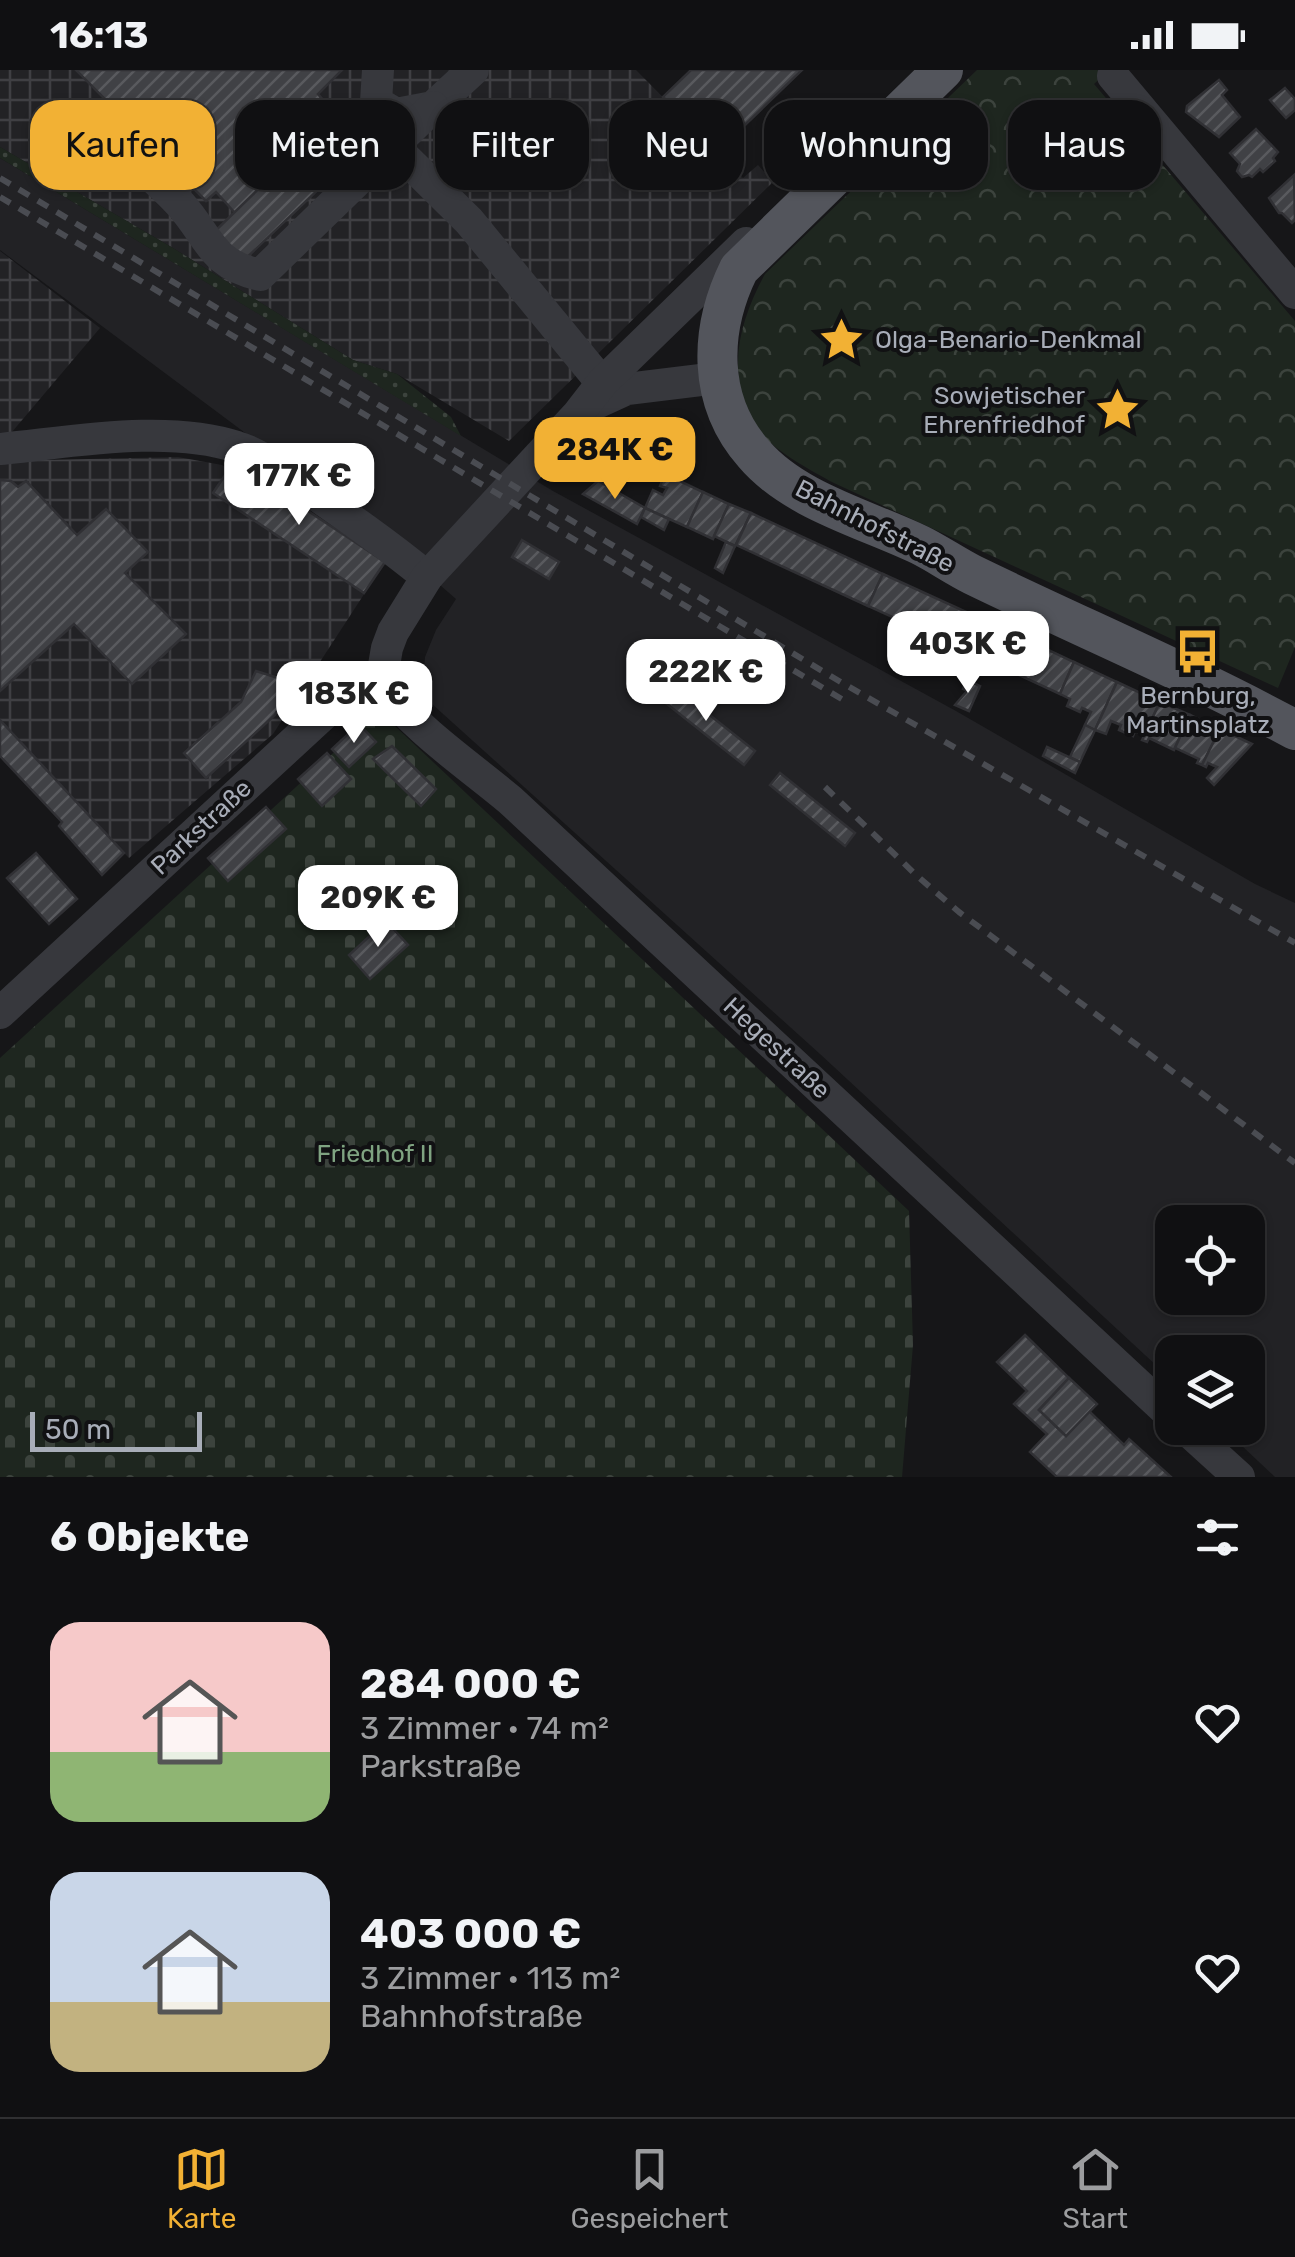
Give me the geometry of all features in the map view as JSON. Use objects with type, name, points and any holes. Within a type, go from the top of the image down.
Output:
[{"type":"main road","points":[[912,100],[943,70]]},
{"type":"main road","points":[[717,378],[718,330],[726,294],[739,269],[819,190]]},
{"type":"main road","name":"Bahnhofstraße","points":[[717,378],[724,405],[746,444],[761,462],[789,483],[922,546],[968,573],[1294,727]]},
{"type":"street","points":[[378,70],[376,102],[396,114],[433,107]]},
{"type":"street","points":[[415,125],[472,70]]},
{"type":"street","points":[[1113,76],[1295,293]]},
{"type":"street","points":[[415,168],[469,221],[602,383]]},
{"type":"street","points":[[165,190],[181,205],[211,248],[236,270],[260,275],[348,190]]},
{"type":"street","points":[[380,683],[393,632],[427,577],[602,383],[800,190]]},
{"type":"street","points":[[578,414],[627,389],[717,378]]},
{"type":"street","points":[[0,449],[142,438],[175,438],[239,447],[351,518],[427,577]]},
{"type":"street","name":"Parkstraße","points":[[0,1012],[326,713],[351,693],[380,683]]},
{"type":"street","name":"Hegestraße","points":[[380,683],[394,702],[524,813],[1155,1400]]},
{"type":"street","points":[[1204,1445],[1239,1477]]},
{"type":"shaded area","points":[[0,70],[636,70],[666,100],[609,100],[609,190],[744,190],[744,177],[758,165],[764,172],[765,190],[509,441],[397,374],[353,360],[74,190],[215,190],[215,100],[30,100],[30,165],[0,147]]},
{"type":"shaded area","points":[[0,158],[30,176],[30,190],[53,190],[553,491],[956,711],[1255,884],[1295,903],[1295,1477],[1275,1477],[1241,1445],[1265,1445],[1265,1335],[1155,1335],[1155,1364],[820,1054],[432,704],[423,688],[425,657],[436,630],[456,599],[386,538],[0,250]]},
{"type":"shaded area","points":[[0,251],[100,328],[6,439],[0,439]]},
{"type":"shaded area","points":[[178,457],[222,465],[385,562],[273,734],[129,858],[0,724],[0,461]]},
{"type":"green space","points":[[977,70],[1109,70],[1094,84],[1108,100],[1008,100],[1008,190],[1161,190],[1161,163],[1295,321],[1295,647],[1278,688],[834,483],[773,445],[758,429],[747,409],[738,370],[742,331],[765,274],[852,190],[988,190],[988,100],[946,100]]},
{"type":"green space","points":[[0,147],[30,165],[30,176],[0,158]]},
{"type":"green space","points":[[53,190],[74,190],[353,360],[397,374],[451,417],[461,436]]},
{"type":"green space","name":"Friedhof II","points":[[379,711],[909,1211],[913,1345],[902,1477],[0,1477],[0,1058]]},
{"type":"building","points":[[76,70],[342,70],[318,94],[323,100],[235,100],[235,190],[259,190],[235,213],[216,192],[206,201],[195,190],[215,190],[215,100],[106,100]]},
{"type":"building","points":[[691,70],[802,70],[771,100],[764,100],[764,107],[744,126],[744,100],[663,97]]},
{"type":"building","points":[[1219,80],[1227,90],[1222,95],[1240,117],[1219,137],[1186,112],[1187,106]]},
{"type":"building","points":[[1285,88],[1295,99],[1295,110],[1286,118],[1270,100]]},
{"type":"building","points":[[1256,129],[1278,152],[1263,172],[1260,169],[1252,177],[1242,177],[1237,171],[1240,164],[1230,153]]},
{"type":"building","points":[[1294,175],[1295,220],[1292,223],[1269,198]]},
{"type":"building","points":[[257,190],[318,190],[242,262],[214,232]]},
{"type":"building","points":[[234,462],[385,562],[364,593],[213,493]]},
{"type":"building","points":[[665,474],[703,492],[687,527],[645,508],[653,490],[663,495],[667,488],[660,486]]},
{"type":"building","points":[[0,480],[11,481],[18,487],[26,481],[77,535],[106,509],[148,552],[125,573],[186,634],[132,684],[74,624],[0,691]]},
{"type":"building","points":[[598,481],[645,508],[637,524],[583,494]]},
{"type":"building","points":[[703,492],[729,504],[713,539],[687,527]]},
{"type":"building","points":[[729,504],[751,513],[735,546],[714,536]]},
{"type":"building","points":[[645,508],[669,519],[664,530],[641,517]]},
{"type":"building","points":[[751,513],[883,574],[868,606],[736,545]]},
{"type":"building","points":[[522,540],[559,562],[549,579],[512,557]]},
{"type":"building","points":[[726,542],[735,546],[723,573],[715,568]]},
{"type":"building","points":[[883,574],[1006,630],[991,662],[868,606]]},
{"type":"building","points":[[1006,630],[1074,662],[1060,694],[991,662]]},
{"type":"building","points":[[1074,662],[1117,682],[1095,730],[1085,725],[1091,712],[1067,706],[1070,699],[1060,694]]},
{"type":"building","points":[[256,671],[291,682],[275,715],[206,778],[184,753],[241,702]]},
{"type":"building","points":[[294,673],[312,678],[296,698],[286,695]]},
{"type":"building","points":[[967,680],[980,686],[969,711],[955,705],[967,691],[963,689]]},
{"type":"building","points":[[668,682],[755,751],[744,765],[657,696]]},
{"type":"building","points":[[1117,682],[1160,702],[1144,736],[1119,730],[1121,725],[1111,721],[1106,734],[1095,730]]},
{"type":"building","points":[[1160,702],[1190,715],[1174,750],[1149,738],[1147,742],[1142,740]]},
{"type":"building","points":[[1190,715],[1220,729],[1202,765],[1197,763],[1199,759],[1175,748]]},
{"type":"building","points":[[0,720],[124,853],[102,875],[59,826],[62,822],[0,756]]},
{"type":"building","points":[[359,724],[376,742],[349,767],[332,749]]},
{"type":"building","points":[[1085,725],[1095,730],[1080,762],[1070,757]]},
{"type":"building","points":[[1220,729],[1252,744],[1214,785],[1207,778],[1217,767],[1202,765]]},
{"type":"building","points":[[392,746],[436,789],[421,806],[373,759]]},
{"type":"building","points":[[1047,747],[1080,762],[1075,773],[1043,756]]},
{"type":"building","points":[[327,753],[351,779],[322,806],[298,779]]},
{"type":"building","points":[[780,773],[855,833],[845,846],[770,785]]},
{"type":"building","points":[[266,807],[286,829],[228,881],[208,858]]},
{"type":"building","points":[[36,853],[77,899],[49,924],[7,878]]},
{"type":"building","points":[[386,921],[408,945],[370,979],[349,955]]},
{"type":"building","points":[[1025,1335],[1069,1378],[1039,1410],[1066,1436],[1089,1411],[1124,1445],[1129,1439],[1171,1477],[1057,1477],[1030,1452],[1047,1434],[1014,1404],[1027,1391],[997,1362]]},
{"type":"building","points":[[1069,1378],[1097,1404],[1066,1436],[1039,1410]]},
{"type":"railway","points":[[0,178],[839,681],[1295,943]]},
{"type":"railway","points":[[0,197],[850,704]]},
{"type":"railway","points":[[825,787],[959,912],[1295,1163]]},
{"type":"place","name":"Olga-Benario-Denkmal","points":[[842,339]]},
{"type":"place","name":"Sowjetischer Ehrenfriedhof","points":[[1118,409]]},
{"type":"place","name":"Bernburg, Martinsplatz","points":[[1198,651]]}]
